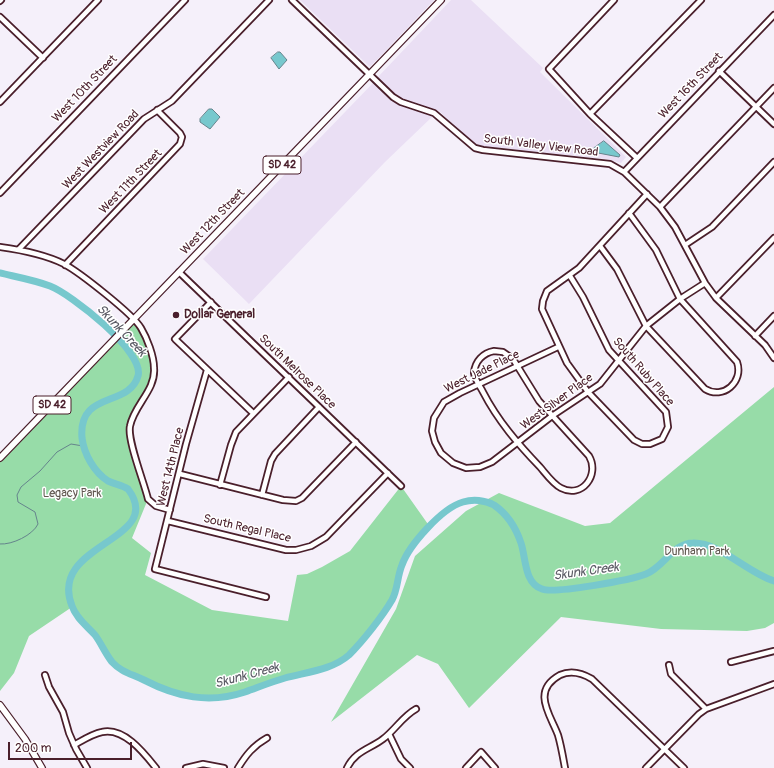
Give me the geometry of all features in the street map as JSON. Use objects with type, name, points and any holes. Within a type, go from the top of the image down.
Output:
[{"type":"main road","name":"West 12th Street","points":[[0,458],[441,0]]},
{"type":"main road","points":[[0,705],[25,739],[42,768]]},
{"type":"street","points":[[0,102],[98,0]]},
{"type":"street","name":"West 10th Street","points":[[0,193],[185,0]]},
{"type":"street","name":"West Westview Road","points":[[19,249],[144,119],[172,101],[269,0]]},
{"type":"street","name":"South Valley View Road","points":[[292,0],[401,102],[434,113],[475,148],[610,164],[624,172],[660,207],[675,227],[705,282],[716,298],[755,336],[774,358]]},
{"type":"street","points":[[614,0],[548,69],[590,114],[637,158]]},
{"type":"street","points":[[590,114],[701,0]]},
{"type":"street","name":"West 16th Street","points":[[624,172],[774,15]]},
{"type":"street","points":[[0,17],[43,58]]},
{"type":"street","points":[[720,71],[774,124]]},
{"type":"street","points":[[660,207],[774,88]]},
{"type":"street","name":"West 11th Street","points":[[65,265],[180,144],[182,137],[180,133],[157,110]]},
{"type":"street","points":[[685,246],[712,227],[774,162]]},
{"type":"street","points":[[588,392],[571,370],[558,347],[542,309],[543,301],[547,291],[570,276],[600,246],[647,194]]},
{"type":"street","points":[[600,246],[617,269],[646,326],[710,392],[718,392],[731,387],[738,376],[737,362],[680,299],[656,250],[629,213]]},
{"type":"street","points":[[716,298],[774,238]]},
{"type":"street","points":[[0,247],[19,249],[65,265],[94,286],[134,320],[143,331],[154,362],[154,371],[149,390],[132,419],[130,436],[148,499],[156,506],[170,510]]},
{"type":"street","name":"South Melrose Place","points":[[179,272],[401,486]]},
{"type":"street","name":"South Ruby Place","points":[[570,276],[604,342],[619,361],[666,412],[668,426],[662,439],[650,444],[642,444],[634,440],[588,392]]},
{"type":"street","name":"West Silver Place","points":[[441,453],[456,465],[475,468],[492,462],[552,416],[605,379],[646,326],[680,299],[705,282]]},
{"type":"street","points":[[211,302],[175,339],[253,413]]},
{"type":"street","points":[[755,336],[774,316]]},
{"type":"street","name":"West Jade Place","points":[[441,453],[434,442],[432,431],[436,412],[447,399],[558,347]]},
{"type":"street","points":[[494,351],[508,354],[518,365],[532,391],[591,460],[593,471],[592,477],[586,485],[580,489],[570,491],[558,487],[517,443],[494,413],[475,376],[475,369],[479,360],[487,353],[494,351]]},
{"type":"street","name":"West 14th Place","points":[[207,370],[186,444],[180,474],[155,569],[266,597]]},
{"type":"street","points":[[220,485],[234,436],[253,413],[288,377]]},
{"type":"street","points":[[262,495],[271,461],[275,454],[319,407]]},
{"type":"street","points":[[180,474],[283,500],[298,501],[356,442]]},
{"type":"street","name":"South Regal Place","points":[[168,521],[279,549],[300,549],[315,544],[326,537],[388,473]]},
{"type":"street","points":[[731,662],[774,651]]},
{"type":"street","points":[[669,665],[670,674],[706,709]]},
{"type":"street","points":[[565,768],[557,734],[544,703],[548,686],[555,679],[565,673],[576,672],[592,679],[684,768]]},
{"type":"street","points":[[45,675],[49,687],[63,712],[74,745],[87,768]]},
{"type":"street","points":[[646,768],[695,718],[706,709],[774,684]]},
{"type":"street","points":[[347,768],[357,754],[389,734],[409,713],[416,709]]},
{"type":"street","points":[[74,745],[104,731],[117,732],[140,749],[156,768]]},
{"type":"street","points":[[389,734],[401,759],[410,768]]},
{"type":"street","points":[[238,768],[255,744],[266,738]]},
{"type":"street","points":[[466,768],[481,752],[495,768]]},
{"type":"street","points":[[186,768],[203,764],[224,768]]},
{"type":"shaded area","points":[[300,0],[434,0],[370,67]]},
{"type":"shaded area","points":[[451,0],[471,0],[543,68],[540,72],[626,157],[621,163],[607,159],[479,146],[472,142],[439,111],[398,99],[377,78]]},
{"type":"shaded area","points":[[374,82],[398,104],[433,116],[385,162],[249,304],[203,259]]},
{"type":"green space","name":"Legacy Park","points":[[134,320],[143,331],[154,362],[154,374],[130,425],[131,443],[148,499],[132,538],[151,553],[145,575],[212,610],[288,621],[297,575],[307,574],[350,551],[401,486],[430,527],[411,547],[402,563],[397,589],[391,602],[348,656],[336,665],[268,682],[243,692],[219,698],[202,699],[179,696],[158,688],[119,669],[97,637],[72,607],[29,636],[14,673],[0,691],[0,458]]},
{"type":"green space","name":"Dunham Park","points":[[774,387],[774,623],[765,628],[747,631],[661,629],[561,617],[469,708],[438,664],[417,655],[331,722],[396,609],[415,556],[466,511],[499,493],[585,526],[610,523]]},
{"type":"water","points":[[280,52],[287,60],[279,69],[271,58]]},
{"type":"water","points":[[209,109],[212,109],[220,117],[210,129],[200,122],[200,119]]},
{"type":"water","points":[[604,141],[620,155],[619,157],[593,152],[594,148]]},
{"type":"waterway","name":"Skunk Creek","points":[[0,273],[32,280],[50,286],[74,300],[119,339],[130,353],[137,366],[138,376],[133,386],[125,392],[96,406],[88,413],[83,423],[82,438],[87,456],[98,473],[108,481],[128,489],[136,506],[132,520],[121,532],[89,555],[76,568],[69,585],[74,610],[79,618],[95,635],[112,662],[123,671],[156,686],[193,697],[219,698],[232,696],[280,680],[319,670],[342,660],[360,643],[388,607],[395,592],[402,565],[412,548],[427,528],[436,519],[455,506],[471,500],[479,500],[490,503],[507,517],[519,537],[529,576],[536,586],[542,589],[561,590],[610,583],[638,577],[652,571],[680,547],[693,543],[713,547],[754,572],[774,581]]},
{"type":"waterway","points":[[0,544],[10,543],[22,538],[32,532],[38,524],[35,512],[18,502],[17,495],[21,487],[40,471],[57,452],[71,444],[83,446]]},
{"type":"place","name":"Dollar General","points":[[176,315]]}]
